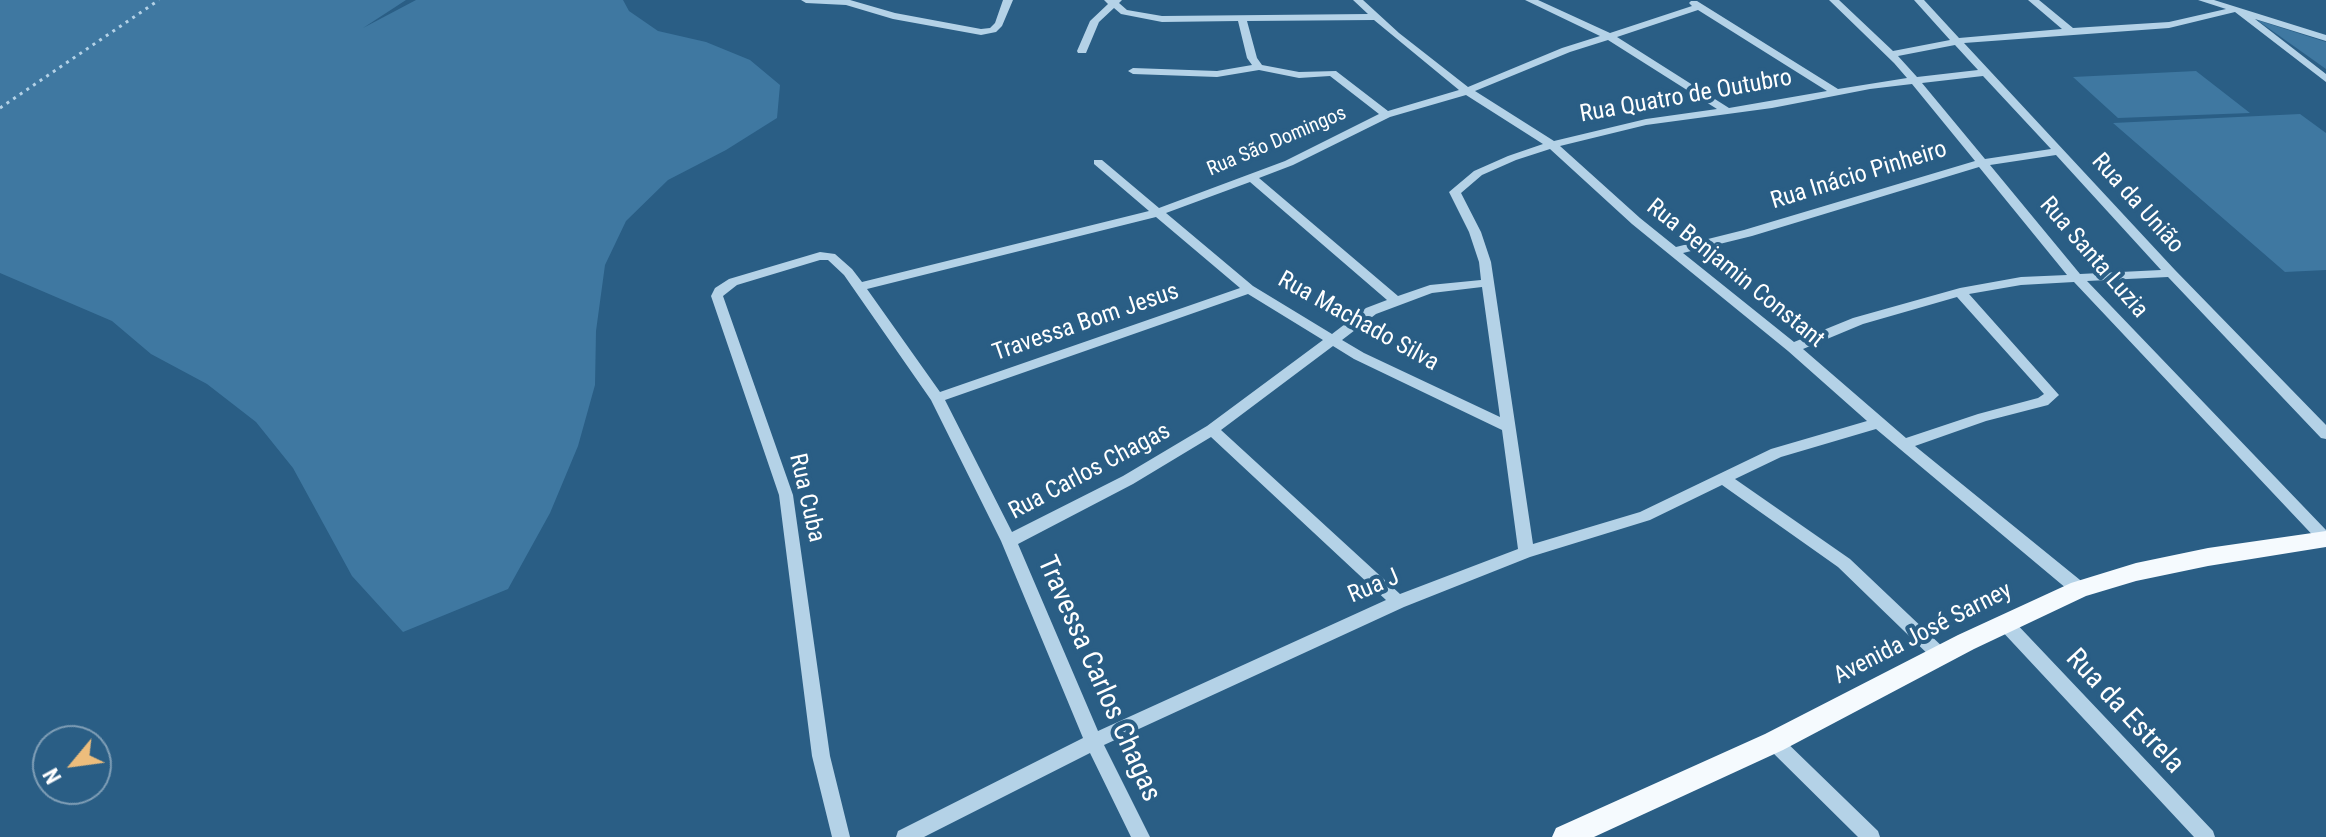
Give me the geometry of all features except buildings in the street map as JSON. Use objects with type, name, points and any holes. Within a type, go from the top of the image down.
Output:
[{"type":"main road","name":"Avenida José Sarney","points":[[1565,837],[1774,742],[2005,623],[2079,589],[2136,572],[2193,560],[2326,539]]},
{"type":"street","points":[[806,0],[848,1],[893,16],[973,31],[993,30],[1003,19],[1008,0]]},
{"type":"street","name":"Rua Benjamin Constant","points":[[1358,0],[1467,91],[1552,145],[1673,252],[1793,348],[1878,423],[2079,589]]},
{"type":"street","points":[[1530,0],[1609,36],[1727,111]]},
{"type":"street","points":[[1690,0],[1836,92]]},
{"type":"street","name":"Rua Santa Luzia","points":[[1834,0],[1914,80],[2075,276],[2326,539]]},
{"type":"street","name":"Rua da União","points":[[1919,0],[2171,273],[2326,434]]},
{"type":"street","points":[[2033,0],[2071,32]]},
{"type":"street","points":[[2203,0],[2326,38]]},
{"type":"street","points":[[2222,0],[2326,79]]},
{"type":"street","points":[[1082,51],[1095,21],[1113,1],[1124,12],[1150,18],[1242,20],[1378,17]]},
{"type":"street","name":"Rua São Domingos","points":[[859,287],[1156,213],[1252,178],[1386,115],[1467,91],[1531,63],[1701,6]]},
{"type":"street","points":[[1891,54],[1959,41],[2169,25],[2237,9]]},
{"type":"street","points":[[1242,20],[1252,58],[1259,67]]},
{"type":"street","points":[[1133,71],[1217,74],[1259,67],[1299,75],[1332,73],[1386,115]]},
{"type":"street","name":"Rua Quatro de Outubro","points":[[1508,427],[1485,262],[1475,232],[1455,192],[1478,173],[1552,145],[1646,122],[1914,80],[1987,72]]},
{"type":"street","name":"Rua Inácio Pinheiro","points":[[1673,252],[1748,233],[1981,163],[2060,151]]},
{"type":"street","name":"Rua Machado Silva","points":[[1098,162],[1249,289],[1331,340],[1508,427]]},
{"type":"street","points":[[1252,178],[1395,300]]},
{"type":"street","name":"Rua Carlos Chagas","points":[[827,255],[848,272],[937,398],[1009,541],[1128,480],[1212,430],[1371,311],[1395,300],[1449,285],[1487,283]]},
{"type":"street","name":"Rua Cuba","points":[[827,255],[733,282],[719,291],[717,296],[786,495],[821,756],[841,837]]},
{"type":"street","points":[[1793,348],[1858,321],[1960,292],[2021,281],[2075,276],[2171,273]]},
{"type":"street","name":"Travessa Bom Jesus","points":[[937,398],[1249,289]]},
{"type":"street","points":[[1905,444],[1983,417],[2043,402],[2052,395],[1960,292]]},
{"type":"street","name":"Rua J","points":[[905,837],[1093,741],[1398,602],[1526,552],[1645,516],[1776,453],[1878,423]]},
{"type":"street","points":[[1508,427],[1526,552]]},
{"type":"street","points":[[1212,430],[1398,602]]},
{"type":"street","points":[[1724,479],[1844,563],[1941,656]]},
{"type":"street","name":"Travessa Carlos Chagas","points":[[1009,541],[1093,741],[1141,837]]},
{"type":"street","name":"Rua da Estrela","points":[[2005,623],[2206,837]]},
{"type":"street","points":[[1774,742],[1871,837]]},
{"type":"path","points":[[0,108],[159,0]]},
{"type":"shaded area","points":[[0,0],[406,0],[363,28],[416,0],[623,0],[629,11],[658,31],[706,42],[750,60],[780,85],[777,118],[726,150],[668,180],[626,221],[605,265],[596,331],[595,385],[578,446],[550,513],[508,589],[403,632],[352,576],[293,468],[256,422],[207,384],[151,354],[112,321],[0,273]]},
{"type":"shaded area","points":[[2257,20],[2326,42],[2326,69]]},
{"type":"shaded area","points":[[2196,71],[2250,113],[2118,118],[2073,77]]},
{"type":"shaded area","points":[[2300,114],[2326,133],[2326,270],[2285,272],[2113,123]]}]
